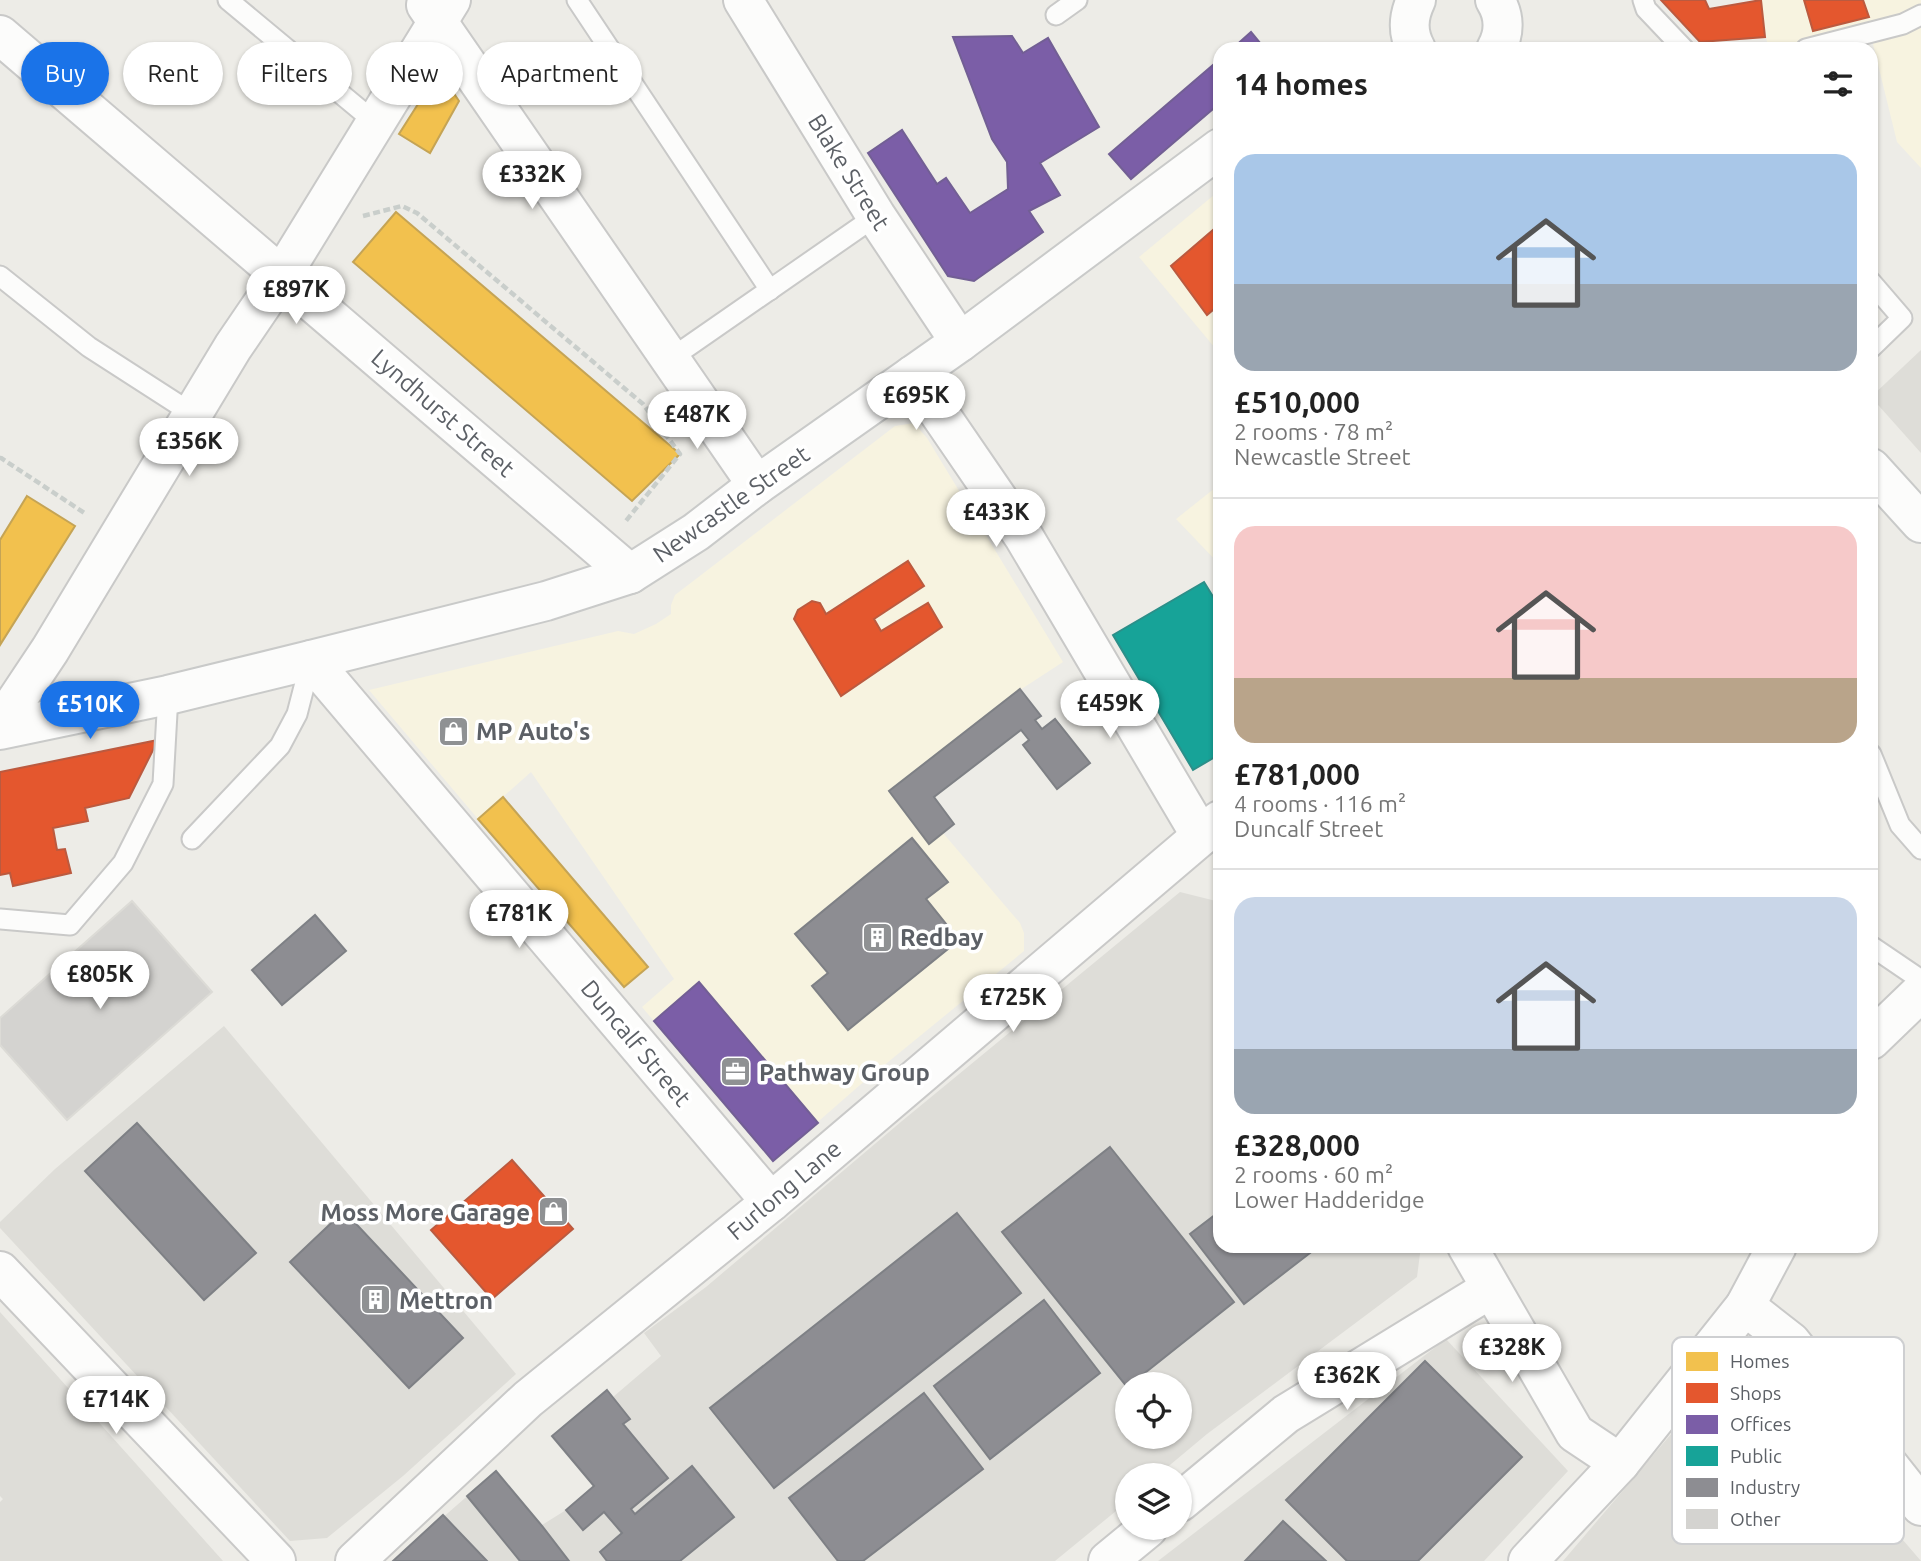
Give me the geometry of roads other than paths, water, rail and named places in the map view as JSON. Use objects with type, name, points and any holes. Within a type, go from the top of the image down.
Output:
[{"type":"street","name":"Blake Street","points":[[743,0],[876,216],[960,342]]},
{"type":"street","points":[[1407,42],[1416,0]]},
{"type":"street","points":[[1495,0],[1500,8],[1503,27],[1498,42]]},
{"type":"street","points":[[0,728],[233,347],[282,275],[376,123],[437,7],[676,369],[757,485]]},
{"type":"street","name":"Lyndhurst Street","points":[[0,35],[616,563]]},
{"type":"street","name":"Newcastle Street","points":[[0,728],[169,695],[546,601],[616,563],[696,532],[757,485],[960,342],[1213,153]]},
{"type":"street","points":[[913,375],[1024,537],[1213,824]]},
{"type":"street","points":[[1878,476],[1921,523]]},
{"type":"street","name":"Duncalf Street","points":[[311,660],[771,1202]]},
{"type":"street","name":"Furlong Lane","points":[[355,1561],[528,1399],[771,1202],[1213,827]]},
{"type":"street","points":[[1878,1033],[1921,992]]},
{"type":"street","points":[[1471,1253],[1575,1433],[1620,1463]]},
{"type":"street","points":[[1720,1337],[1745,1306],[1773,1253]]},
{"type":"street","points":[[0,1271],[276,1561]]},
{"type":"street","points":[[1192,1492],[1286,1414],[1490,1289]]},
{"type":"street","points":[[1745,1306],[1785,1337]]},
{"type":"street","points":[[1528,1561],[1620,1463],[1672,1398]]},
{"type":"street","points":[[1904,1485],[1921,1506]]},
{"type":"street","points":[[1108,1561],[1133,1540]]},
{"type":"lane","points":[[228,0],[376,123]]},
{"type":"lane","points":[[577,0],[770,290]]},
{"type":"lane","points":[[1056,15],[1077,0]]},
{"type":"lane","points":[[1643,0],[1646,9],[1677,42]]},
{"type":"lane","points":[[1832,42],[1903,23],[1921,15]]},
{"type":"lane","points":[[676,369],[770,290],[876,216]]},
{"type":"lane","points":[[0,276],[89,347],[193,414]]},
{"type":"lane","points":[[1878,290],[1902,318],[1878,341]]},
{"type":"lane","points":[[192,839],[280,746],[296,714],[311,660]]},
{"type":"lane","points":[[0,919],[70,925],[124,863],[163,784],[169,695]]},
{"type":"lane","points":[[1878,771],[1900,825],[1921,849]]},
{"type":"lane","points":[[1878,951],[1921,980]]},
{"type":"place","name":"MP Auto's","points":[[453,731]]},
{"type":"place","name":"Redbay","points":[[877,937]]},
{"type":"place","name":"Pathway Group","points":[[736,1072]]},
{"type":"place","name":"Moss More Garage","points":[[553,1212]]},
{"type":"place","name":"Mettron","points":[[376,1300]]}]
